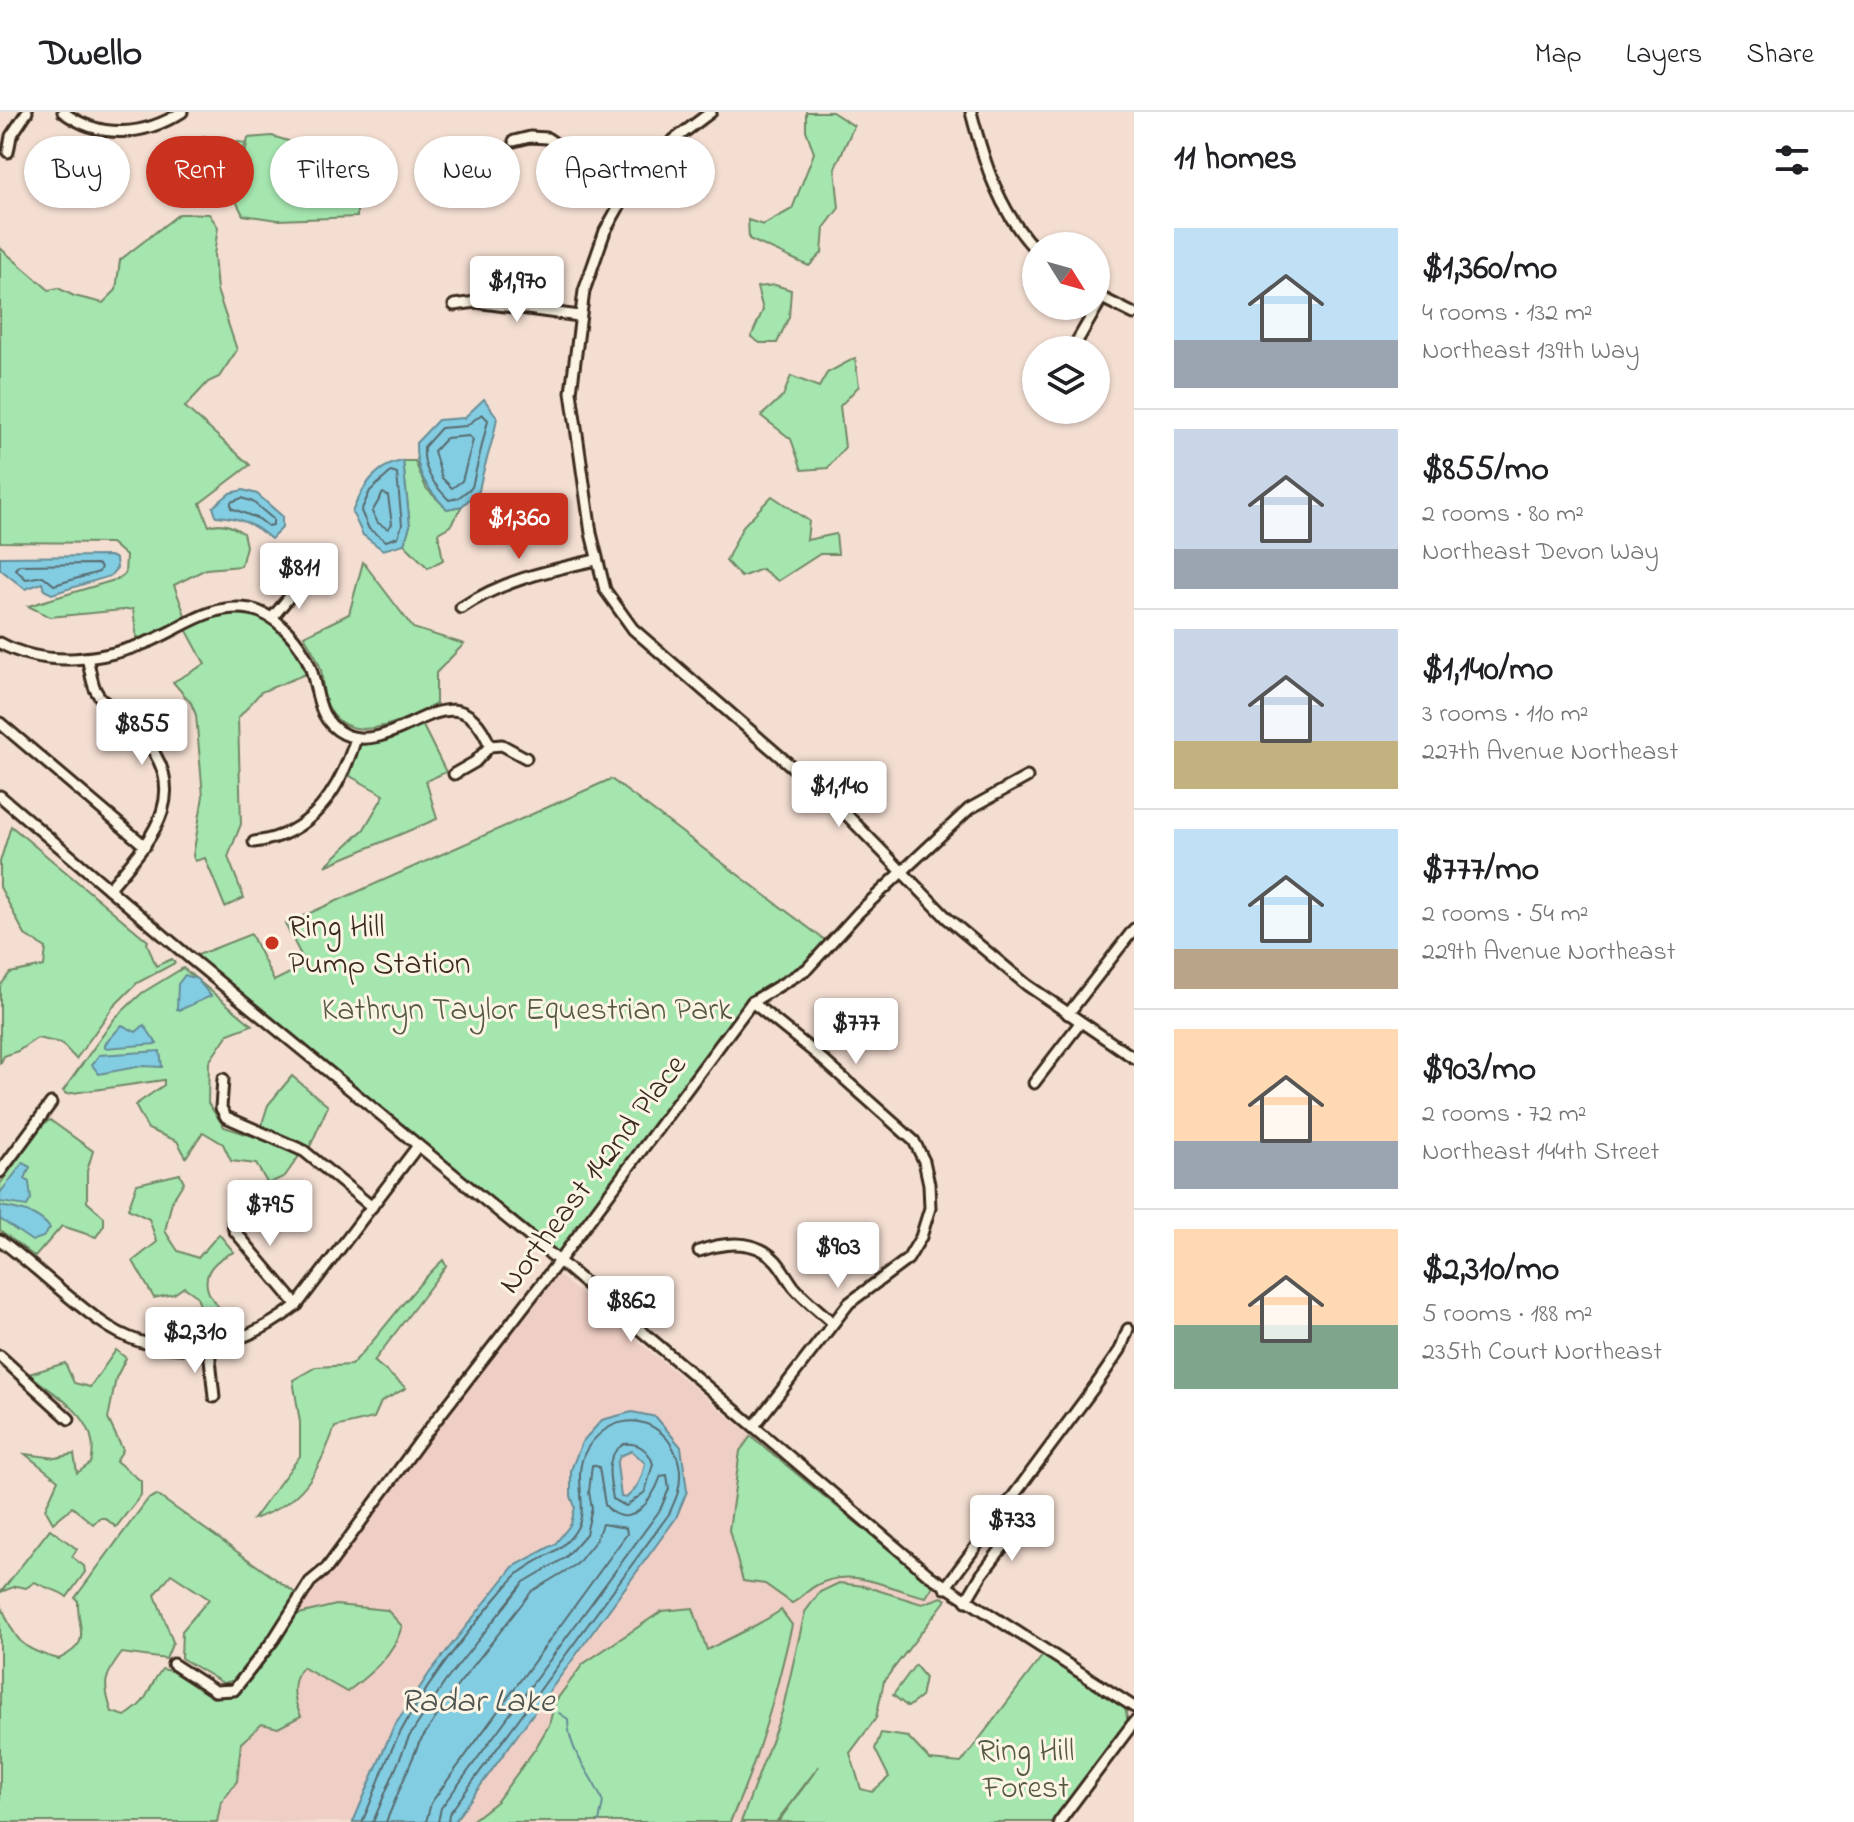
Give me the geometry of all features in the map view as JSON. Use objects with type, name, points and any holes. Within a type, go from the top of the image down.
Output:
[{"type":"street","points":[[8,152],[11,136],[27,112]]},
{"type":"street","points":[[63,112],[82,124],[103,131],[142,131],[182,112]]},
{"type":"street","points":[[679,136],[711,112]]},
{"type":"street","points":[[971,112],[994,185],[1022,232]]},
{"type":"street","points":[[619,208],[597,249],[579,316],[571,392],[596,560],[605,590],[633,629],[835,803],[900,871],[989,955],[1080,1023],[1134,1058]]},
{"type":"street","points":[[454,305],[476,302],[579,316]]},
{"type":"street","points":[[1110,302],[1134,314]]},
{"type":"street","points":[[461,608],[489,590],[513,581],[596,560]]},
{"type":"street","points":[[272,618],[295,590],[308,583]]},
{"type":"street","points":[[0,643],[28,656],[87,658],[152,640],[203,613],[249,609],[272,618],[290,635],[310,665],[319,708],[340,732],[356,738],[396,733],[431,712],[454,709],[472,719],[485,734],[490,746]]},
{"type":"street","points":[[87,658],[95,691],[140,734],[153,751],[162,773],[165,803],[156,831],[109,889]]},
{"type":"street","points":[[0,723],[145,846]]},
{"type":"street","points":[[254,842],[273,840],[300,827],[329,800],[347,769],[356,738]]},
{"type":"street","points":[[454,774],[475,762],[490,746],[502,745],[526,758]]},
{"type":"street","name":"Northeast 142nd Place","points":[[173,1664],[215,1691],[234,1690],[274,1639],[310,1582],[327,1568],[752,1002],[807,969],[900,871],[969,809],[1027,777]]},
{"type":"street","points":[[0,796],[417,1147],[559,1261],[945,1588],[1134,1707]]},
{"type":"street","points":[[1068,1014],[1134,929]]},
{"type":"street","points":[[752,1002],[897,1123],[914,1141],[924,1161],[930,1208],[921,1237],[908,1259],[864,1289],[832,1322],[754,1426]]},
{"type":"street","points":[[1034,1083],[1080,1023]]},
{"type":"street","points":[[223,1079],[221,1108],[226,1117],[304,1151],[372,1207]]},
{"type":"street","points":[[0,1172],[51,1103]]},
{"type":"street","points":[[0,1240],[101,1322],[126,1336],[160,1346],[209,1349],[244,1339],[279,1320],[297,1305],[417,1147]]},
{"type":"street","points":[[256,1190],[233,1222],[234,1230],[297,1305]]},
{"type":"street","points":[[699,1251],[720,1243],[738,1243],[759,1249],[774,1259],[796,1289],[832,1322]]},
{"type":"street","points":[[945,1588],[1098,1382],[1120,1350],[1128,1329]]},
{"type":"street","points":[[209,1349],[214,1397]]},
{"type":"street","points":[[0,1356],[69,1419]]},
{"type":"street","points":[[966,1601],[982,1574],[1033,1507]]},
{"type":"street","points":[[1059,1822],[1134,1722]]},
{"type":"shaded area","points":[[557,1274],[948,1599],[776,1822],[137,1822]]},
{"type":"green space","points":[[806,112],[832,112],[854,126],[835,168],[839,208],[824,228],[822,253],[809,266],[749,239],[748,220],[763,225],[792,209],[814,153],[806,130]]},
{"type":"green space","points":[[270,136],[270,208],[357,208],[357,217],[278,220],[243,215],[240,208],[254,208],[254,138]]},
{"type":"green space","points":[[179,214],[209,214],[218,227],[214,255],[217,290],[237,350],[219,377],[208,382],[185,407],[250,465],[200,503],[209,526],[223,524],[235,528],[243,533],[246,546],[241,566],[206,569],[174,585],[185,615],[156,634],[137,640],[133,609],[50,617],[28,606],[118,579],[125,574],[126,556],[111,543],[0,542],[0,248],[49,290],[58,288],[74,296],[103,303],[116,290],[120,260]]},
{"type":"green space","points":[[775,285],[791,290],[789,317],[777,343],[760,343],[751,337],[763,310],[757,287]]},
{"type":"green space","points":[[855,358],[859,386],[840,406],[845,447],[828,468],[802,470],[791,439],[761,416],[783,396],[791,376],[819,387],[827,373]]},
{"type":"green space","points":[[403,461],[415,461],[426,488],[447,509],[462,506],[450,526],[438,533],[443,560],[428,568],[404,544],[410,526]]},
{"type":"green space","points":[[772,496],[809,521],[807,540],[836,534],[838,554],[820,554],[778,581],[762,569],[741,577],[726,561],[743,526]]},
{"type":"green space","points":[[363,562],[413,628],[464,644],[436,673],[436,704],[392,724],[361,729],[346,725],[335,716],[325,697],[320,666],[304,636],[349,614]]},
{"type":"green space","points":[[249,613],[285,637],[298,654],[306,674],[261,692],[238,718],[241,824],[228,857],[244,898],[225,907],[205,858],[195,861],[193,856],[203,796],[196,715],[191,703],[173,682],[205,664],[186,629],[214,614]]},
{"type":"green space","points":[[422,724],[446,772],[426,781],[437,819],[325,866],[364,829],[384,795],[350,776],[359,745],[385,741]]},
{"type":"green space","name":"Kathryn Taylor Equestrian Park","points":[[611,779],[830,944],[807,969],[752,1002],[559,1261],[190,958],[251,934],[274,981],[306,965],[285,924]]},
{"type":"green space","points":[[11,826],[148,941],[156,966],[172,959],[175,963],[137,983],[113,1007],[76,1059],[61,1043],[37,1038],[4,1056],[0,1064],[0,986],[10,973],[44,966],[46,948],[25,935],[0,887],[0,862]]},
{"type":"green space","points":[[183,968],[252,1025],[228,1034],[209,1062],[208,1103],[224,1127],[274,1143],[299,1156],[285,1176],[268,1184],[256,1164],[231,1161],[223,1144],[203,1132],[186,1157],[177,1141],[148,1129],[135,1105],[164,1085],[164,1080],[66,1094],[63,1091],[115,1018],[142,993]]},
{"type":"green space","points":[[292,1076],[328,1106],[309,1149],[261,1127],[268,1105]]},
{"type":"green space","points":[[50,1120],[93,1151],[87,1171],[87,1202],[104,1217],[104,1225],[96,1237],[62,1226],[35,1257],[0,1230],[0,1184],[44,1123]]},
{"type":"green space","points":[[180,1174],[184,1182],[172,1201],[165,1231],[178,1251],[198,1258],[219,1234],[234,1252],[211,1268],[207,1287],[218,1306],[240,1321],[241,1327],[209,1336],[197,1296],[184,1287],[174,1294],[154,1298],[133,1261],[157,1242],[149,1219],[128,1209],[137,1184]]},
{"type":"green space","points":[[443,1260],[446,1266],[374,1361],[406,1388],[381,1402],[374,1418],[335,1427],[322,1459],[306,1484],[285,1504],[253,1519],[300,1456],[300,1422],[293,1380],[316,1367],[351,1365]]},
{"type":"green space","points":[[116,1350],[126,1358],[116,1378],[108,1419],[123,1450],[116,1461],[141,1481],[141,1495],[116,1527],[105,1518],[99,1518],[93,1524],[72,1507],[53,1523],[45,1509],[58,1480],[25,1454],[56,1458],[74,1454],[77,1473],[91,1463],[93,1447],[84,1422],[75,1411],[29,1374],[65,1363],[74,1383],[90,1387]]},
{"type":"green space","points":[[751,1436],[933,1586],[926,1597],[872,1581],[844,1577],[817,1585],[792,1603],[765,1584],[743,1581],[729,1530],[740,1451]]},
{"type":"green space","points":[[157,1495],[294,1592],[293,1604],[240,1679],[223,1683],[181,1658],[182,1631],[209,1599],[171,1574],[155,1595],[173,1642],[166,1659],[122,1653],[106,1681],[112,1712],[125,1716],[134,1710],[162,1669],[171,1671],[213,1698],[234,1694],[295,1615],[336,1605],[387,1610],[402,1626],[398,1636],[380,1663],[347,1692],[302,1667],[294,1690],[301,1716],[278,1728],[262,1724],[241,1743],[237,1781],[221,1802],[217,1822],[0,1822],[0,1603],[10,1626],[27,1647],[59,1659],[70,1653],[77,1647],[81,1635],[78,1601],[75,1598],[148,1499]]},
{"type":"green space","points":[[50,1529],[77,1549],[72,1557],[84,1566],[85,1572],[67,1597],[35,1582],[26,1588],[16,1586],[1,1592]]},
{"type":"green space","name":"Ring Hill Forest","points":[[839,1583],[864,1586],[922,1604],[942,1597],[946,1600],[884,1681],[876,1718],[850,1753],[861,1789],[872,1792],[889,1777],[875,1749],[881,1733],[908,1737],[930,1760],[961,1763],[1043,1655],[1125,1708],[1128,1722],[1053,1822],[778,1822],[819,1766],[776,1822],[741,1822],[782,1712],[805,1612],[820,1592]]},
{"type":"green space","points":[[693,1608],[707,1650],[781,1610],[792,1625],[766,1725],[730,1822],[470,1822],[497,1801],[535,1749],[549,1725],[555,1702],[583,1664],[662,1611]]},
{"type":"green space","points":[[915,1665],[925,1677],[921,1697],[908,1707],[893,1695]]},
{"type":"water","points":[[484,399],[497,417],[479,491],[462,506],[447,509],[424,479],[416,443],[438,420],[464,418]]},
{"type":"water","points":[[403,461],[410,526],[404,544],[383,550],[363,535],[352,512],[360,494],[377,473]]},
{"type":"water","points":[[243,490],[257,494],[282,516],[282,528],[271,539],[246,522],[216,516],[213,507],[230,493]]},
{"type":"water","points":[[110,556],[116,559],[117,568],[110,576],[52,594],[44,590],[42,583],[25,589],[0,569],[0,557]]},
{"type":"water","points":[[185,975],[197,979],[211,996],[180,1010],[177,1009],[178,984]]},
{"type":"water","points":[[122,1025],[136,1032],[144,1025],[157,1044],[105,1048]]},
{"type":"water","points":[[160,1051],[162,1067],[142,1066],[99,1074],[92,1065],[99,1055]]},
{"type":"water","points":[[23,1163],[30,1167],[25,1179],[29,1182],[31,1199],[27,1206],[0,1202],[0,1193]]},
{"type":"water","points":[[0,1206],[33,1215],[50,1228],[43,1237],[32,1241],[0,1219]]},
{"type":"water","name":"Radar Lake","points":[[632,1412],[656,1417],[681,1447],[687,1491],[676,1518],[454,1822],[353,1822],[393,1728],[430,1672],[513,1567],[555,1544],[571,1524],[575,1507],[571,1496],[571,1470],[582,1442],[602,1420]],"holes":[[[632,1451],[645,1463],[636,1487],[626,1498],[621,1497],[617,1464],[620,1456]]]},
{"type":"waterway","points":[[559,1713],[568,1719],[576,1753],[603,1802],[599,1822]]},
{"type":"place","name":"Ring Hill Pump Station","points":[[272,943]]}]
